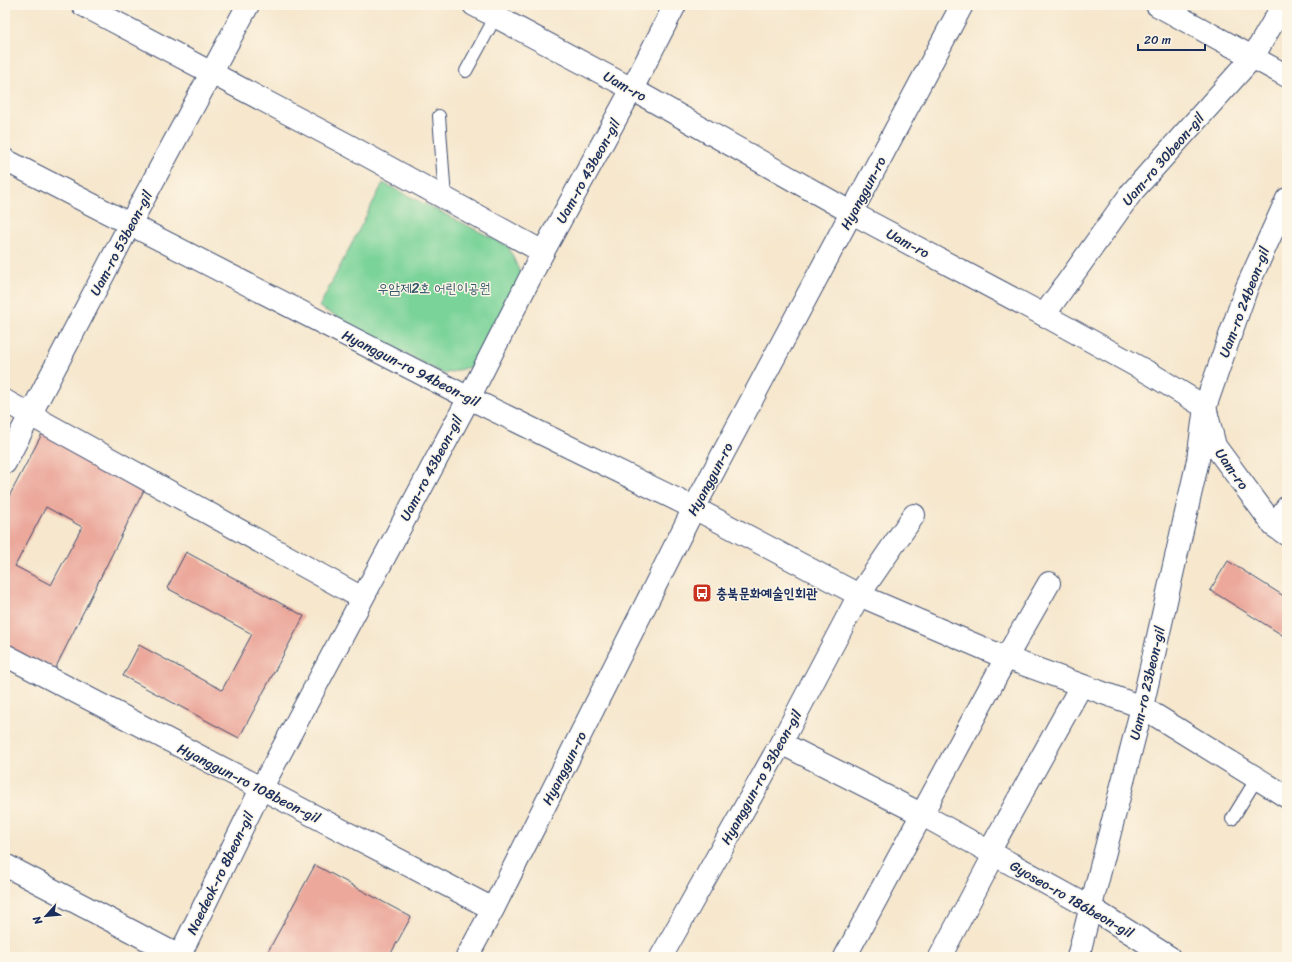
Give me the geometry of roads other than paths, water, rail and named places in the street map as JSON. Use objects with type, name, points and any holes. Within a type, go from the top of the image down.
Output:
[{"type":"street","points":[[83,5],[212,72],[544,252]]},
{"type":"street","name":"Uam-ro 53beon-gil","points":[[5,463],[130,224],[248,5]]},
{"type":"street","name":"Uam-ro","points":[[474,5],[632,90],[852,213],[1044,315],[1151,374],[1205,407],[1215,446],[1280,531]]},
{"type":"street","name":"Uam-ro 43beon-gil","points":[[261,789],[469,398],[544,252],[632,90],[675,5]]},
{"type":"street","name":"Hyanggun-ro","points":[[466,957],[493,909],[694,508],[962,5]]},
{"type":"street","points":[[1157,5],[1287,76]]},
{"type":"street","name":"Uam-ro 30beon-gil","points":[[1044,315],[1132,192],[1253,57],[1283,5]]},
{"type":"street","name":"Hyanggun-ro 94beon-gil","points":[[5,160],[469,398],[694,508]]},
{"type":"street","name":"Uam-ro 24beon-gil","points":[[1205,407],[1247,287],[1287,199]]},
{"type":"street","points":[[5,401],[362,598]]},
{"type":"street","name":"Uam-ro 23beon-gil","points":[[1078,957],[1142,707],[1198,460],[1205,407]]},
{"type":"street","points":[[1280,531],[1287,507]]},
{"type":"street","points":[[694,508],[859,595],[1006,658],[1142,707],[1287,797]]},
{"type":"street","name":"Hyanggun-ro 93beon-gil","points":[[661,957],[781,742],[859,595],[914,515]]},
{"type":"street","points":[[845,957],[1006,658],[1049,583]]},
{"type":"street","name":"Hyanggun-ro 108beon-gil","points":[[5,655],[493,909]]},
{"type":"street","points":[[992,854],[1081,686]]},
{"type":"street","name":"Gyoseo-ro 186beon-gil","points":[[781,742],[921,814],[1091,908],[1169,957]]},
{"type":"street","name":"Naedeok-ro 8beon-gil","points":[[179,956],[261,789]]},
{"type":"street","name":"Gyoseo-ro 186beon-gil","points":[[940,957],[992,854]]},
{"type":"street","points":[[5,865],[179,956]]},
{"type":"lane","points":[[466,71],[496,16]]},
{"type":"lane","points":[[439,116],[445,198]]},
{"type":"lane","points":[[1232,819],[1257,778]]},
{"type":"place","name":"충북문화예술인회관","points":[[702,593]]},
{"type":"park label","name":"우암제2호 어린이공원","points":[[434,288]]}]
